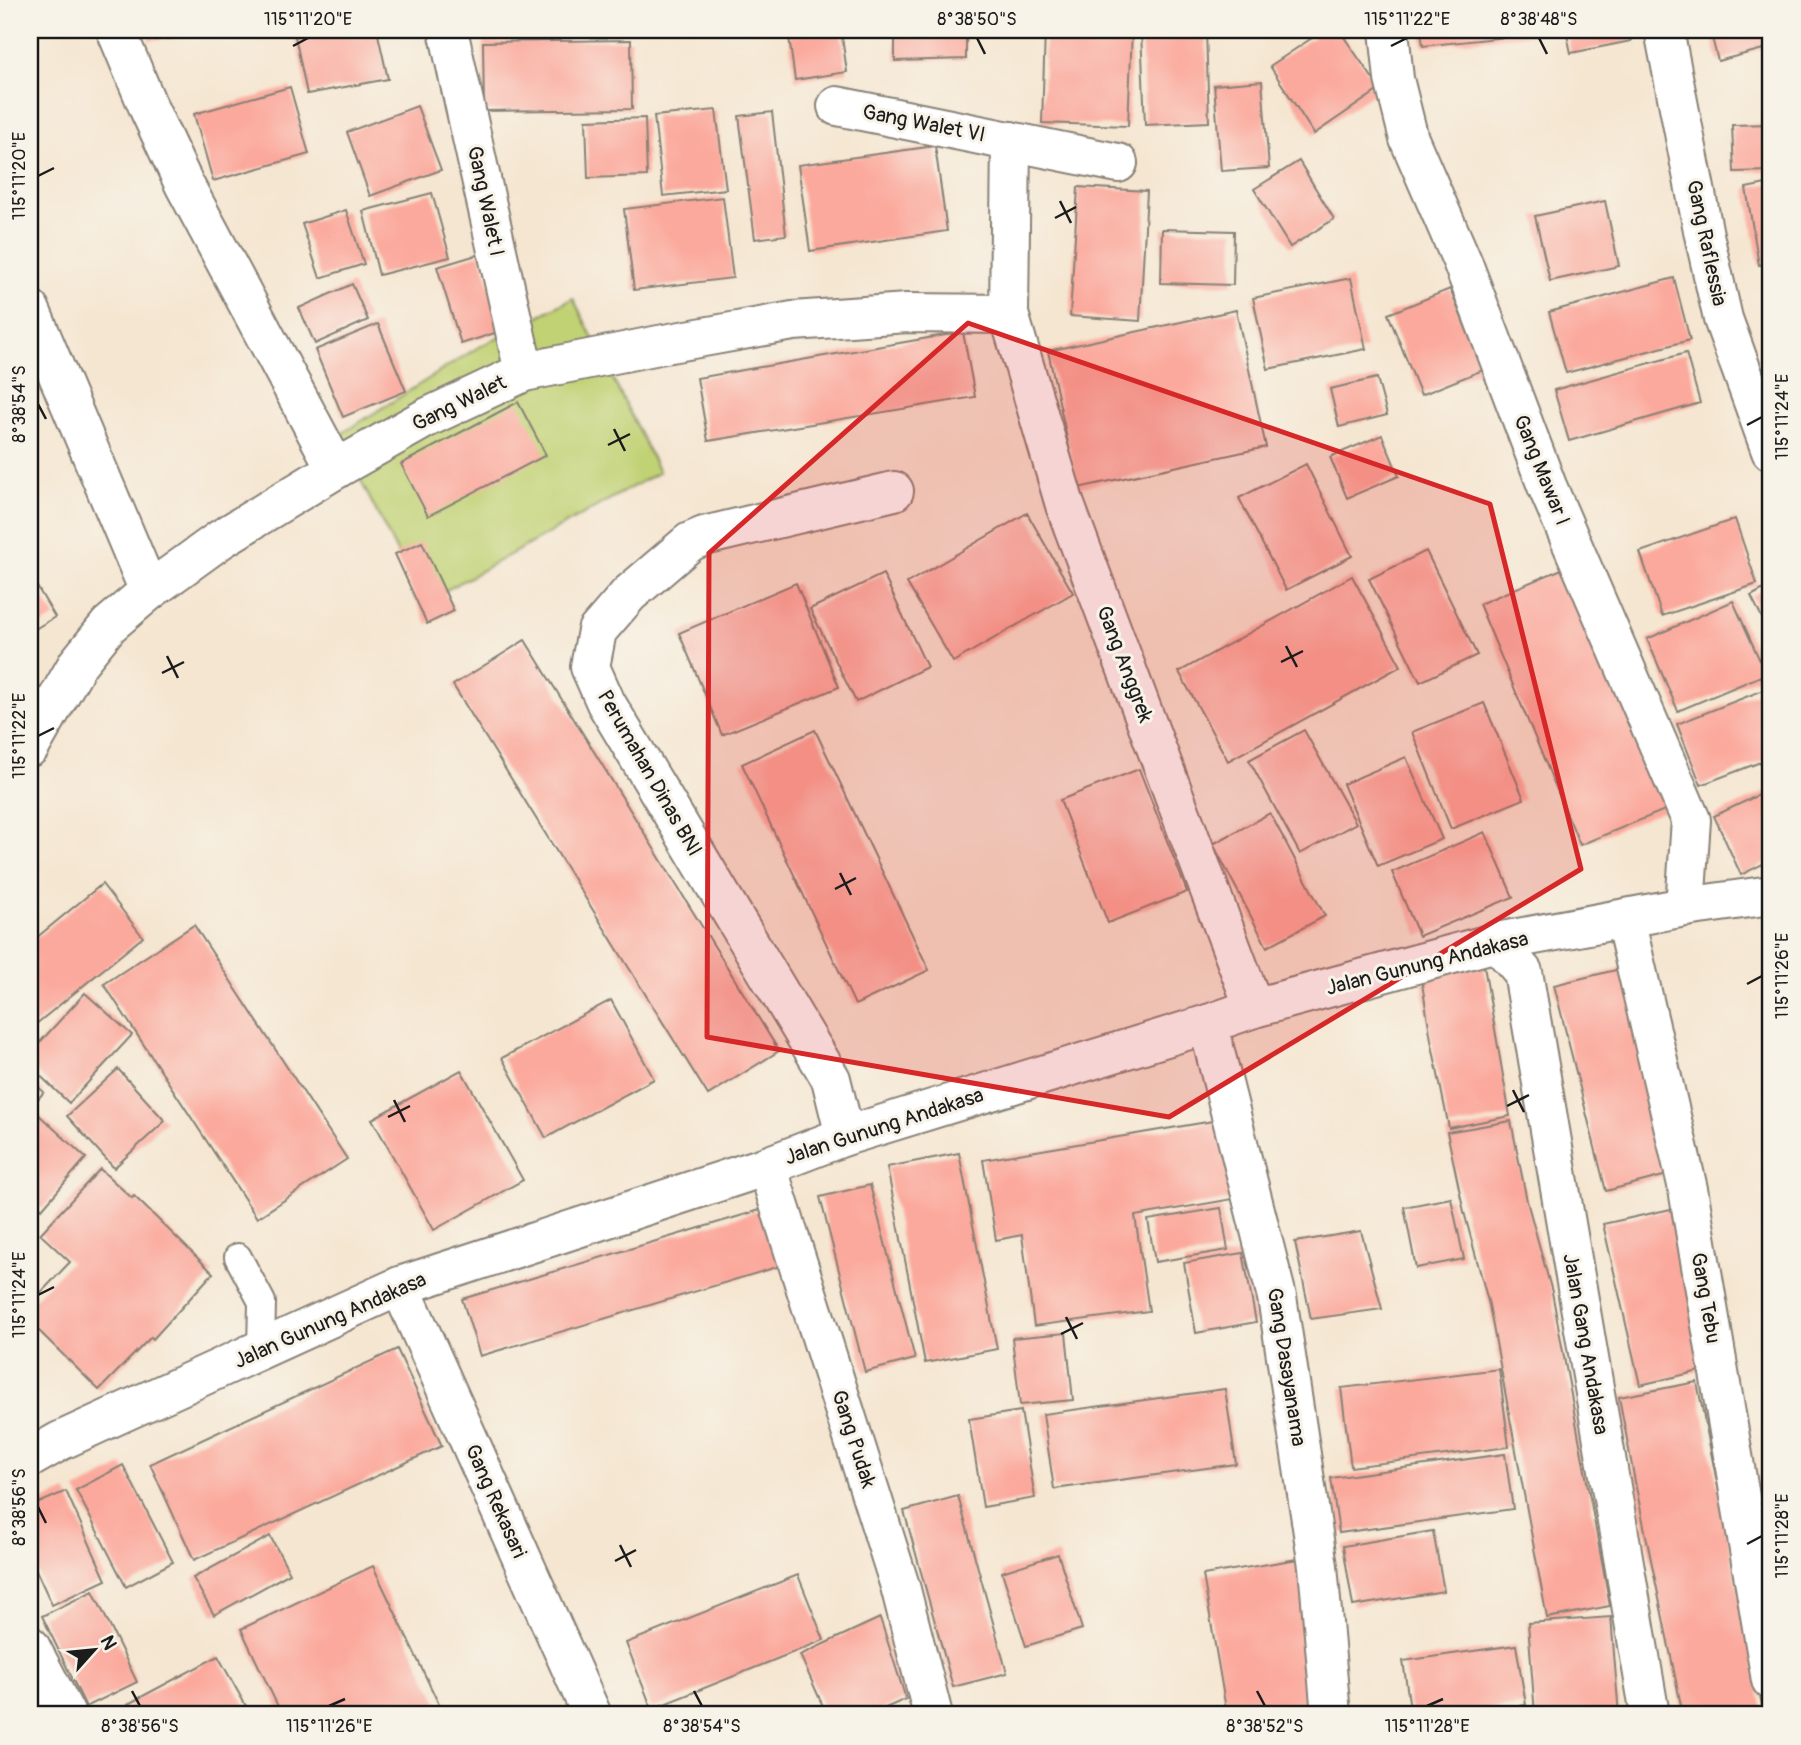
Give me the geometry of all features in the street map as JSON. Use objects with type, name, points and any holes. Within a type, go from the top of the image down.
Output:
[{"type":"street","points":[[116,30],[184,184],[336,469]]},
{"type":"street","name":"Gang Walet I","points":[[448,30],[524,372]]},
{"type":"street","name":"Gang Mawar I","points":[[1389,30],[1394,79],[1409,139],[1462,261],[1547,486],[1691,820],[1685,906]]},
{"type":"street","name":"Gang Raflessia","points":[[1664,30],[1723,319],[1771,451]]},
{"type":"street","name":"Gang Walet VI","points":[[837,106],[1118,163]]},
{"type":"street","name":"Gang Walet VI","points":[[1009,314],[1011,141]]},
{"type":"street","points":[[30,309],[149,591]]},
{"type":"street","name":"Gang Walet","points":[[30,743],[78,663],[109,625],[149,591],[221,539],[336,469],[426,418],[524,372],[793,321],[906,313],[1009,314]]},
{"type":"street","name":"Gang Anggrek","points":[[1009,314],[1065,505],[1254,1008]]},
{"type":"street","name":"Perumahan Dinas BNI","points":[[845,1136],[831,1079],[606,703],[590,667],[597,631],[629,594],[690,542],[704,536],[894,491]]},
{"type":"street","name":"Jalan Gunung Andakasa","points":[[30,1458],[60,1441],[400,1286],[767,1166],[845,1136],[1254,1008],[1497,942],[1685,906],[1771,895]]},
{"type":"street","name":"Gang Tebu","points":[[1625,919],[1688,1189],[1771,1680]]},
{"type":"street","name":"Jalan Gang Andakasa","points":[[1497,942],[1523,972],[1650,1715]]},
{"type":"street","name":"Gang Dasayanama","points":[[1208,1024],[1277,1297],[1318,1566],[1331,1715]]},
{"type":"street","name":"Gang Pudak","points":[[767,1166],[901,1586],[933,1715]]},
{"type":"street","name":"Gang Rekasari","points":[[400,1286],[592,1715]]},
{"type":"street","points":[[30,1646],[66,1715]]},
{"type":"lane","points":[[238,1257],[262,1302],[261,1350]]},
{"type":"highlighted area","points":[[968,323],[1490,504],[1581,869],[1169,1117],[707,1037],[709,553]]},
{"type":"green space","points":[[573,298],[659,472],[423,603],[338,436],[477,348]]},
{"type":"building","points":[[148,30],[257,30],[257,32],[149,40]]},
{"type":"building","points":[[327,30],[377,30],[388,79],[307,94],[295,36]]},
{"type":"building","points":[[788,30],[841,30],[847,72],[795,80]]},
{"type":"building","points":[[895,30],[966,30],[966,59],[895,61]]},
{"type":"building","points":[[1045,30],[1132,30],[1128,126],[1042,123]]},
{"type":"building","points":[[1141,30],[1206,30],[1209,122],[1145,125]]},
{"type":"building","points":[[1324,30],[1339,30],[1380,89],[1314,134],[1270,66]]},
{"type":"building","points":[[1421,30],[1553,30],[1553,32],[1423,46]]},
{"type":"building","points":[[1566,30],[1629,30],[1631,41],[1571,53]]},
{"type":"building","points":[[1710,30],[1771,30],[1771,47],[1718,61]]},
{"type":"building","points":[[631,40],[632,109],[484,111],[483,42]]},
{"type":"building","points":[[1262,81],[1269,168],[1221,171],[1214,85]]},
{"type":"building","points":[[290,87],[309,154],[213,181],[194,114]]},
{"type":"building","points":[[417,106],[441,170],[370,196],[347,132]]},
{"type":"building","points":[[716,110],[726,189],[663,196],[654,116]]},
{"type":"building","points":[[772,112],[786,235],[755,239],[739,116]]},
{"type":"building","points":[[645,118],[647,176],[588,178],[586,120]]},
{"type":"building","points":[[1771,124],[1771,171],[1734,172],[1732,125]]},
{"type":"building","points":[[935,146],[947,231],[810,251],[798,165]]},
{"type":"building","points":[[1299,161],[1334,219],[1290,247],[1254,189]]},
{"type":"building","points":[[1771,183],[1771,263],[1759,265],[1746,188]]},
{"type":"building","points":[[1078,187],[1147,191],[1140,321],[1070,316]]},
{"type":"building","points":[[432,193],[450,257],[379,275],[363,211]]},
{"type":"building","points":[[723,197],[733,278],[634,290],[624,209]]},
{"type":"building","points":[[1605,201],[1619,266],[1550,281],[1535,216]]},
{"type":"building","points":[[346,210],[364,264],[320,278],[302,224]]},
{"type":"building","points":[[1162,229],[1234,231],[1233,285],[1161,283]]},
{"type":"building","points":[[480,254],[504,330],[461,344],[437,267]]},
{"type":"building","points":[[1351,278],[1366,349],[1268,369],[1253,298]]},
{"type":"building","points":[[1674,278],[1690,340],[1566,373],[1549,312]]},
{"type":"building","points":[[352,284],[368,320],[315,344],[299,308]]},
{"type":"building","points":[[1450,289],[1483,370],[1421,395],[1388,314]]},
{"type":"building","points":[[1236,310],[1266,447],[1078,488],[1048,351]]},
{"type":"building","points":[[378,324],[406,391],[343,417],[315,350]]},
{"type":"building","points":[[963,332],[975,397],[708,441],[697,378]]},
{"type":"building","points":[[1686,353],[1700,403],[1569,441],[1554,390]]},
{"type":"building","points":[[1377,378],[1387,415],[1339,427],[1330,389]]},
{"type":"building","points":[[518,402],[546,455],[428,516],[401,464]]},
{"type":"building","points":[[1382,435],[1399,476],[1347,498],[1330,457]]},
{"type":"building","points":[[1306,464],[1352,556],[1286,590],[1239,498]]},
{"type":"building","points":[[1027,513],[1073,593],[953,662],[907,583]]},
{"type":"building","points":[[1735,519],[1757,584],[1662,616],[1640,552]]},
{"type":"building","points":[[422,542],[454,611],[427,624],[395,554]]},
{"type":"building","points":[[1426,551],[1477,655],[1420,682],[1369,579]]},
{"type":"building","points":[[1576,563],[1677,805],[1580,845],[1479,604]]},
{"type":"building","points":[[883,574],[927,667],[856,702],[810,609]]},
{"type":"building","points":[[30,575],[55,617],[30,632]]},
{"type":"building","points":[[1352,576],[1401,666],[1228,761],[1179,672]]},
{"type":"building","points":[[796,583],[839,687],[722,735],[679,633]]},
{"type":"building","points":[[1771,585],[1771,635],[1751,596]]},
{"type":"building","points":[[1733,601],[1766,674],[1678,711],[1647,639]]},
{"type":"building","points":[[525,640],[779,1051],[708,1095],[453,685]]},
{"type":"building","points":[[1771,687],[1771,758],[1701,785],[1677,724]]},
{"type":"building","points":[[1484,703],[1524,799],[1451,829],[1412,732]]},
{"type":"building","points":[[815,730],[929,970],[855,1005],[742,764]]},
{"type":"building","points":[[1304,730],[1356,823],[1300,854],[1249,760]]},
{"type":"building","points":[[1406,757],[1442,839],[1378,866],[1343,784]]},
{"type":"building","points":[[1139,769],[1187,892],[1108,923],[1060,800]]},
{"type":"building","points":[[1771,789],[1771,860],[1741,875],[1714,816]]},
{"type":"building","points":[[1270,813],[1325,916],[1267,947],[1213,844]]},
{"type":"building","points":[[1485,832],[1513,897],[1419,936],[1392,872]]},
{"type":"building","points":[[102,884],[143,937],[30,1029],[30,943]]},
{"type":"building","points":[[194,925],[347,1159],[257,1218],[104,984]]},
{"type":"building","points":[[1484,966],[1510,1116],[1449,1128],[1421,977]]},
{"type":"building","points":[[1624,968],[1675,1173],[1606,1191],[1554,985]]},
{"type":"building","points":[[85,993],[132,1035],[69,1103],[30,1066],[30,1053]]},
{"type":"building","points":[[611,1000],[654,1079],[546,1138],[502,1058]]},
{"type":"building","points":[[118,1069],[165,1121],[114,1168],[67,1116]]},
{"type":"building","points":[[461,1070],[523,1180],[434,1230],[372,1119]]},
{"type":"building","points":[[30,1080],[44,1092],[30,1108]]},
{"type":"building","points":[[38,1114],[86,1158],[42,1209],[30,1197],[30,1123]]},
{"type":"building","points":[[1219,1120],[1233,1199],[1135,1216],[1149,1311],[1034,1326],[1022,1235],[996,1240],[983,1160]]},
{"type":"building","points":[[1511,1121],[1527,1201],[1552,1292],[1610,1606],[1547,1618],[1489,1305],[1464,1212],[1447,1132]]},
{"type":"building","points":[[959,1153],[997,1349],[925,1363],[887,1167]]},
{"type":"building","points":[[100,1169],[132,1198],[134,1196],[213,1273],[153,1339],[151,1337],[99,1390],[30,1322],[30,1304],[70,1262],[40,1234]]},
{"type":"building","points":[[870,1185],[915,1359],[865,1372],[820,1197]]},
{"type":"building","points":[[1451,1198],[1464,1259],[1416,1268],[1404,1207]]},
{"type":"building","points":[[770,1207],[787,1264],[480,1356],[462,1299]]},
{"type":"building","points":[[1221,1208],[1228,1250],[1155,1262],[1148,1220]]},
{"type":"building","points":[[1671,1209],[1708,1369],[1640,1385],[1603,1224]]},
{"type":"building","points":[[1361,1231],[1382,1309],[1311,1319],[1295,1242]]},
{"type":"building","points":[[1243,1253],[1256,1322],[1196,1333],[1184,1263]]},
{"type":"building","points":[[1066,1333],[1073,1400],[1020,1405],[1012,1338]]},
{"type":"building","points":[[397,1349],[442,1446],[194,1560],[150,1464]]},
{"type":"building","points":[[1499,1369],[1509,1447],[1351,1467],[1341,1388]]},
{"type":"building","points":[[1697,1382],[1764,1715],[1683,1715],[1636,1487],[1619,1397]]},
{"type":"building","points":[[1225,1389],[1236,1464],[1054,1489],[1043,1414]]},
{"type":"building","points":[[1021,1411],[1035,1498],[983,1507],[969,1419]]},
{"type":"building","points":[[1505,1454],[1513,1509],[1339,1533],[1331,1478]]},
{"type":"building","points":[[123,1465],[173,1562],[126,1587],[76,1490]]},
{"type":"building","points":[[66,1491],[106,1580],[52,1605],[30,1557],[30,1507]]},
{"type":"building","points":[[958,1496],[1007,1673],[953,1687],[904,1511]]},
{"type":"building","points":[[1433,1531],[1444,1591],[1353,1606],[1343,1546]]},
{"type":"building","points":[[270,1536],[290,1573],[214,1615],[193,1578]]},
{"type":"building","points":[[1058,1554],[1082,1629],[1026,1646],[1002,1572]]},
{"type":"building","points":[[1298,1559],[1324,1715],[1227,1715],[1203,1575]]},
{"type":"building","points":[[373,1566],[444,1715],[282,1715],[241,1629]]},
{"type":"building","points":[[798,1575],[824,1640],[652,1709],[626,1643]]},
{"type":"building","points":[[93,1591],[137,1682],[86,1707],[42,1616]]},
{"type":"building","points":[[1611,1617],[1619,1715],[1535,1715],[1528,1623]]},
{"type":"building","points":[[880,1618],[906,1699],[870,1715],[827,1715],[800,1655]]},
{"type":"building","points":[[1516,1645],[1526,1705],[1450,1715],[1411,1715],[1403,1661]]},
{"type":"building","points":[[218,1656],[251,1715],[134,1715],[128,1704]]},
{"type":"building","points":[[30,1672],[50,1715],[30,1715]]}]
